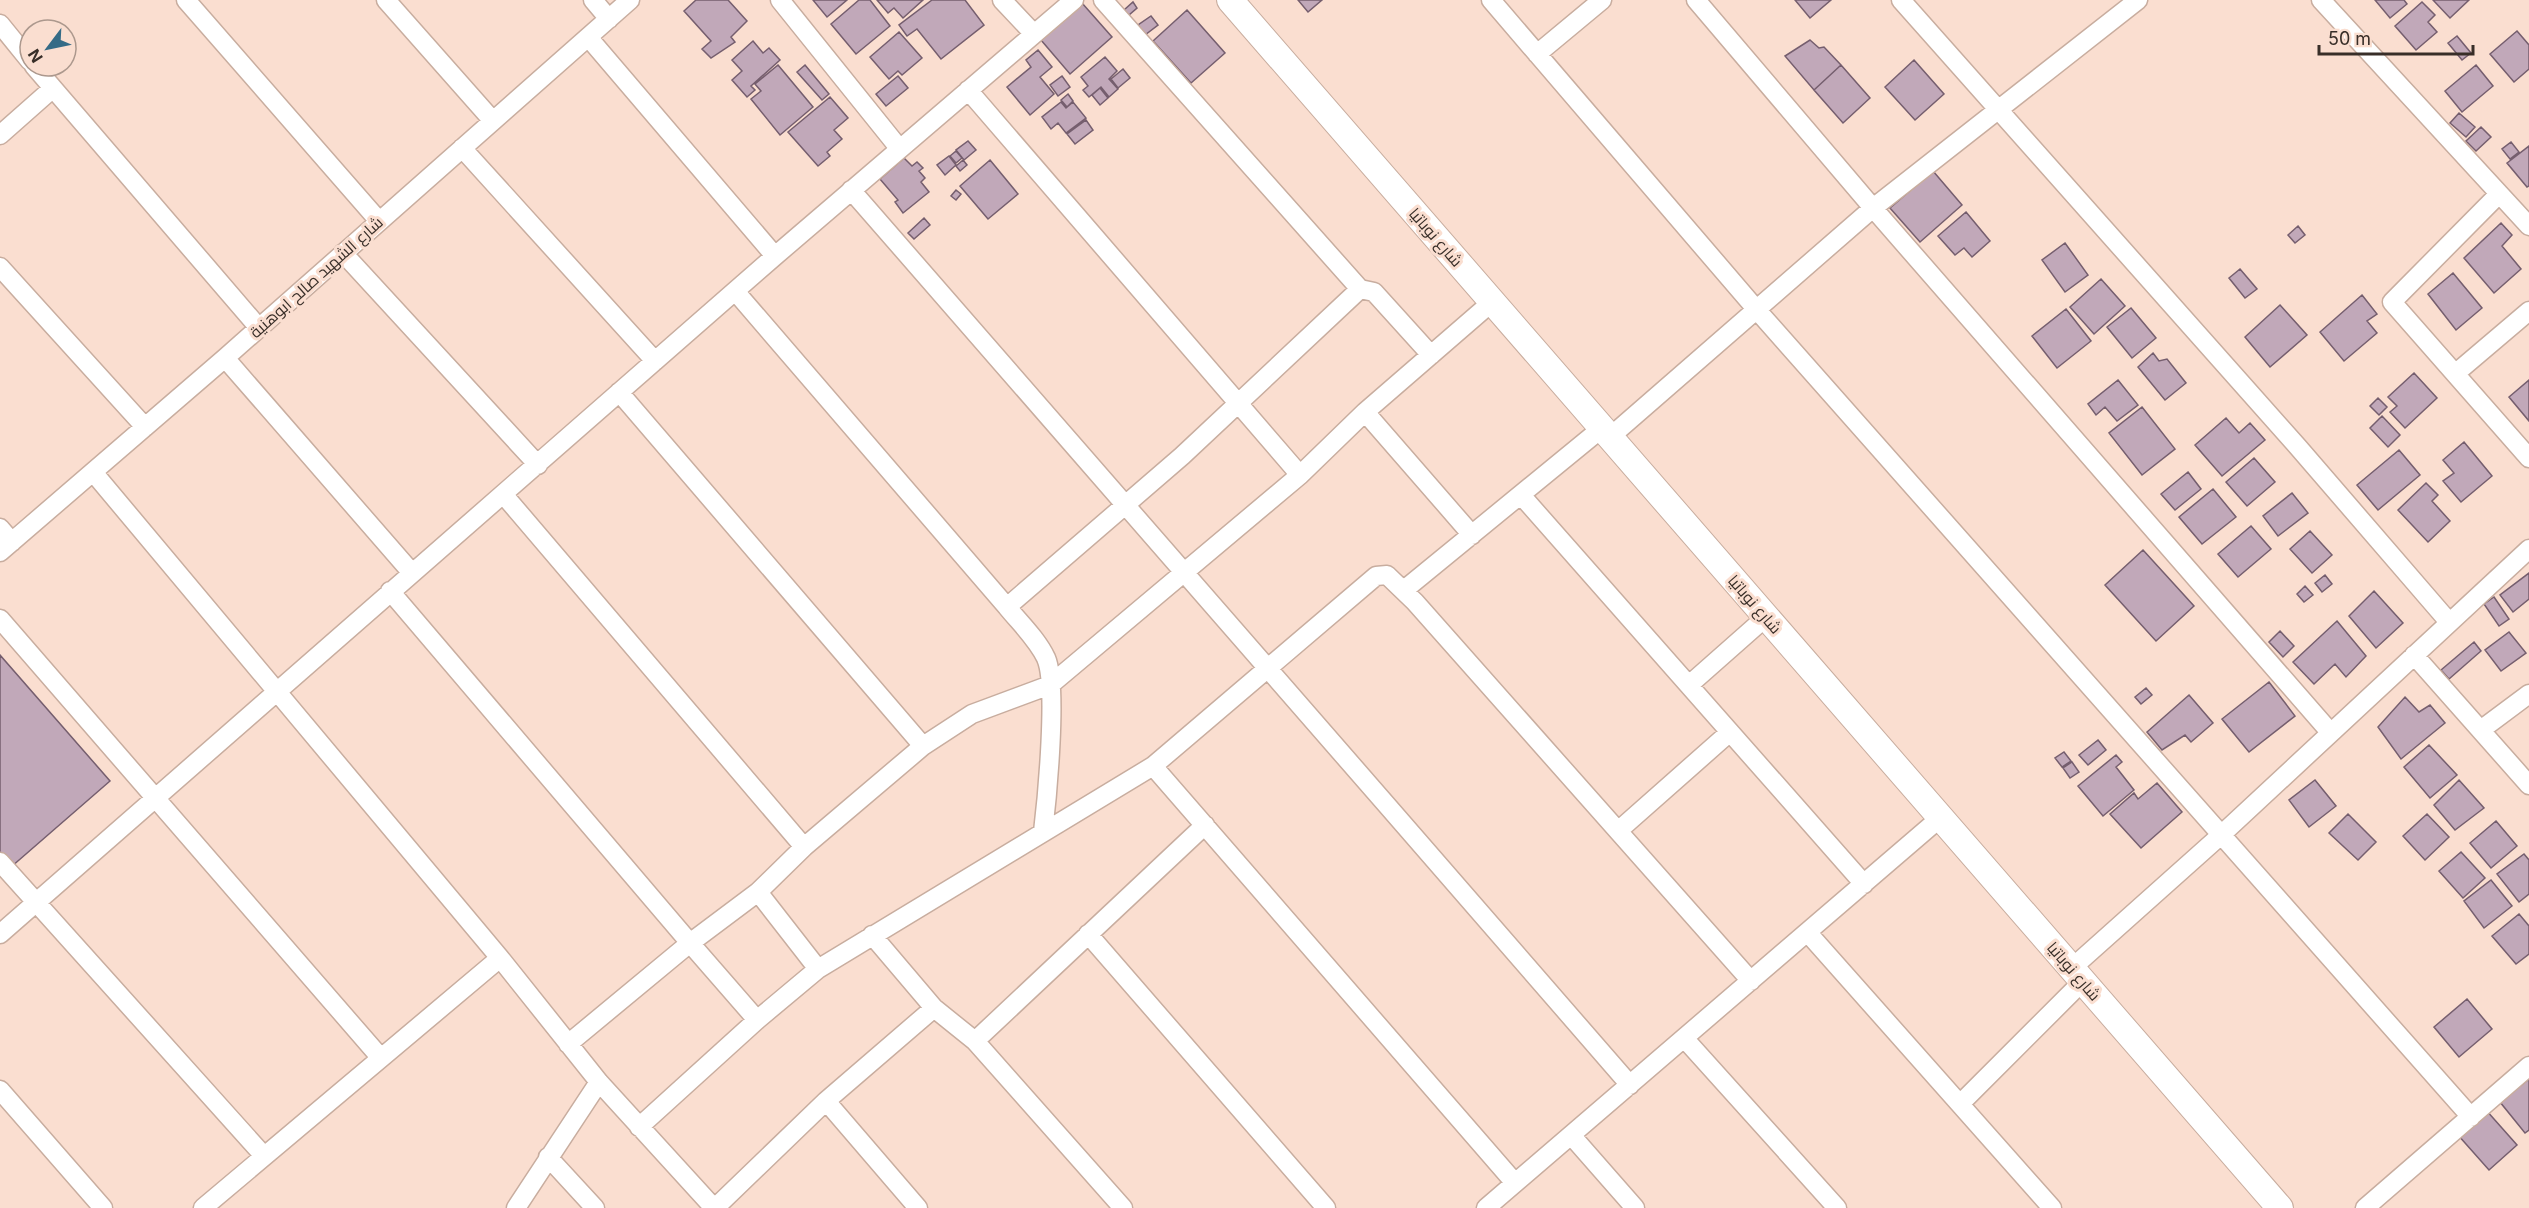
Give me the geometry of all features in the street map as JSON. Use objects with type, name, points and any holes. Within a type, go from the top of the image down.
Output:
[{"type":"street","points":[[186,0],[379,221]]},
{"type":"street","points":[[386,0],[493,121]]},
{"type":"street","points":[[593,0],[609,19]]},
{"type":"street","name":"شارع الشهيد صالح ابوهنية","points":[[4,541],[93,472],[225,358],[630,0]]},
{"type":"street","points":[[780,0],[899,148]]},
{"type":"street","points":[[1002,0],[1034,34]]},
{"type":"street","points":[[0,934],[275,691],[538,465],[899,148],[1074,0]]},
{"type":"street","points":[[1103,0],[1360,289],[1374,292],[1431,355]]},
{"type":"street","name":"شارع نوباتيا","points":[[1230,0],[2280,1208]]},
{"type":"street","points":[[1491,0],[1756,309],[2471,1116]]},
{"type":"street","points":[[1537,54],[1602,0]]},
{"type":"street","points":[[1696,0],[1873,208],[2330,732]]},
{"type":"street","points":[[1901,0],[2298,447],[2449,622]]},
{"type":"street","points":[[1404,590],[1521,495],[1606,432],[1756,309],[1873,208],[2138,0]]},
{"type":"street","points":[[2321,0],[2529,226]]},
{"type":"street","points":[[0,24],[18,46]]},
{"type":"street","points":[[588,37],[775,256]]},
{"type":"street","points":[[43,78],[259,328]]},
{"type":"street","points":[[0,135],[52,89]]},
{"type":"street","points":[[968,90],[1300,475]]},
{"type":"street","points":[[462,148],[656,361]]},
{"type":"street","points":[[851,190],[1126,503],[1267,670],[1630,1085]]},
{"type":"street","points":[[2499,194],[2392,302],[2529,458]]},
{"type":"street","points":[[343,253],[538,465]]},
{"type":"street","points":[[0,267],[145,427]]},
{"type":"street","points":[[1007,607],[1238,404],[1360,289]]},
{"type":"street","points":[[735,291],[1007,607],[1047,659],[1050,685],[1048,789],[1043,832]]},
{"type":"street","points":[[568,1044],[690,943],[758,892],[804,847],[923,746],[972,714],[1050,685],[1185,574],[1300,475],[1365,412],[1492,302]]},
{"type":"street","points":[[2456,373],[2529,311]]},
{"type":"street","points":[[225,358],[412,573]]},
{"type":"street","points":[[620,392],[923,746]]},
{"type":"street","points":[[1365,412],[1472,535]]},
{"type":"street","points":[[93,472],[500,958],[599,1082],[714,1208],[826,1101],[934,1008]]},
{"type":"street","points":[[503,494],[804,847]]},
{"type":"street","points":[[1521,495],[1864,884]]},
{"type":"street","points":[[1960,1104],[2077,975],[2330,732],[2529,549]]},
{"type":"street","points":[[639,1127],[757,1020],[818,969],[1153,766],[1376,576],[1387,575],[1404,590],[1751,981]]},
{"type":"street","points":[[390,591],[757,1020]]},
{"type":"street","points":[[1689,685],[1766,617]]},
{"type":"street","points":[[0,619],[380,1056]]},
{"type":"street","points":[[2414,655],[2529,784]]},
{"type":"street","points":[[2482,729],[2529,694]]},
{"type":"street","points":[[1618,831],[1730,732]]},
{"type":"street","points":[[1153,766],[1515,1183]]},
{"type":"street","points":[[1486,1208],[1940,818]]},
{"type":"street","points":[[975,1041],[1205,825]]},
{"type":"street","points":[[0,862],[264,1156]]},
{"type":"street","points":[[758,892],[818,969]]},
{"type":"street","points":[[1808,933],[2052,1208]]},
{"type":"street","points":[[1088,934],[1326,1208]]},
{"type":"street","points":[[872,935],[934,1008],[975,1041],[1123,1208]]},
{"type":"street","points":[[203,1208],[380,1056],[500,958]]},
{"type":"street","points":[[1684,1038],[1837,1208]]},
{"type":"street","points":[[2365,1208],[2529,1066]]},
{"type":"street","points":[[516,1208],[599,1082]]},
{"type":"street","points":[[0,1090],[103,1208]]},
{"type":"street","points":[[826,1101],[918,1208]]},
{"type":"street","points":[[1571,1135],[1635,1208]]},
{"type":"street","points":[[548,1157],[595,1208]]},
{"type":"building","points":[[696,0],[728,0],[747,21],[731,37],[735,42],[711,58],[702,49],[711,41],[684,11]]},
{"type":"building","points":[[813,0],[847,0],[827,17]]},
{"type":"building","points":[[859,0],[870,0],[890,26],[856,54],[831,24]]},
{"type":"building","points":[[877,0],[923,0],[903,18],[894,8],[888,13]]},
{"type":"building","points":[[932,0],[965,0],[984,25],[941,59],[917,29],[907,36],[899,25]]},
{"type":"building","points":[[1298,0],[1322,0],[1308,12]]},
{"type":"building","points":[[1795,0],[1831,0],[1810,18]]},
{"type":"building","points":[[2375,0],[2404,0],[2407,4],[2390,18]]},
{"type":"building","points":[[2433,0],[2469,0],[2450,18]]},
{"type":"building","points":[[1133,2],[1137,8],[1129,15],[1124,10]]},
{"type":"building","points":[[2422,2],[2435,15],[2428,22],[2437,32],[2416,50],[2395,26]]},
{"type":"building","points":[[1082,3],[1112,37],[1070,74],[1041,40]]},
{"type":"building","points":[[1187,10],[1225,53],[1191,83],[1153,41]]},
{"type":"building","points":[[1151,16],[1158,25],[1145,35],[1138,25]]},
{"type":"building","points":[[2517,31],[2529,45],[2529,69],[2514,82],[2490,54]]},
{"type":"building","points":[[899,32],[922,58],[902,75],[898,71],[889,79],[870,57]]},
{"type":"building","points":[[2457,36],[2471,53],[2462,60],[2448,43]]},
{"type":"building","points":[[1810,40],[1819,48],[1824,47],[1841,65],[1814,90],[1785,56]]},
{"type":"building","points":[[753,41],[763,53],[769,48],[780,60],[751,86],[755,90],[747,97],[732,80],[742,71],[732,60]]},
{"type":"building","points":[[1038,50],[1052,67],[1040,77],[1054,94],[1030,115],[1007,87],[1031,67],[1026,60]]},
{"type":"building","points":[[1105,57],[1117,71],[1109,79],[1118,89],[1109,97],[1101,87],[1089,97],[1083,90],[1088,86],[1081,77]]},
{"type":"building","points":[[1914,60],[1944,94],[1915,120],[1885,87]]},
{"type":"building","points":[[778,65],[813,107],[780,135],[751,99],[761,91],[755,84]]},
{"type":"building","points":[[805,65],[829,94],[822,100],[797,72]]},
{"type":"building","points":[[1841,65],[1870,98],[1843,123],[1814,90]]},
{"type":"building","points":[[2476,65],[2493,86],[2462,112],[2445,91]]},
{"type":"building","points":[[1123,69],[1130,78],[1118,88],[1111,79]]},
{"type":"building","points":[[898,76],[908,88],[886,106],[876,94]]},
{"type":"building","points":[[1062,76],[1070,87],[1058,96],[1050,85]]},
{"type":"building","points":[[1100,88],[1108,98],[1100,105],[1092,95]]},
{"type":"building","points":[[1068,94],[1073,101],[1067,107],[1061,100]]},
{"type":"building","points":[[830,97],[848,118],[834,130],[842,139],[827,152],[830,156],[818,166],[788,132]]},
{"type":"building","points":[[1061,102],[1066,108],[1073,102],[1086,118],[1066,133],[1058,123],[1051,129],[1042,117]]},
{"type":"building","points":[[2459,113],[2475,127],[2466,137],[2450,123]]},
{"type":"building","points":[[1086,120],[1093,130],[1075,144],[1067,134]]},
{"type":"building","points":[[2481,127],[2491,137],[2476,151],[2466,141]]},
{"type":"building","points":[[968,141],[976,150],[964,160],[956,150]]},
{"type":"building","points":[[2511,142],[2519,152],[2510,159],[2502,149]]},
{"type":"building","points":[[2529,146],[2529,186],[2527,187],[2507,163]]},
{"type":"building","points":[[956,151],[962,158],[956,163],[950,156]]},
{"type":"building","points":[[949,156],[956,165],[945,175],[937,165]]},
{"type":"building","points":[[904,158],[912,166],[917,162],[923,168],[919,171],[925,178],[921,182],[929,192],[903,213],[895,202],[898,200],[880,179]]},
{"type":"building","points":[[963,160],[967,165],[960,171],[956,166]]},
{"type":"building","points":[[990,160],[1018,194],[988,219],[960,186]]},
{"type":"building","points":[[1933,171],[1962,205],[1920,242],[1890,208]]},
{"type":"building","points":[[956,190],[961,194],[956,200],[951,196]]},
{"type":"building","points":[[1966,212],[1990,241],[1972,257],[1964,248],[1955,255],[1938,236]]},
{"type":"building","points":[[924,218],[930,225],[914,239],[908,233]]},
{"type":"building","points":[[2501,223],[2512,235],[2502,246],[2521,269],[2494,293],[2464,258]]},
{"type":"building","points":[[2298,226],[2305,235],[2295,243],[2288,235]]},
{"type":"building","points":[[2065,243],[2088,275],[2065,292],[2042,260]]},
{"type":"building","points":[[2240,269],[2257,289],[2245,298],[2229,278]]},
{"type":"building","points":[[2453,273],[2482,308],[2456,330],[2428,294]]},
{"type":"building","points":[[2101,279],[2125,306],[2094,334],[2070,307]]},
{"type":"building","points":[[2362,295],[2377,314],[2367,321],[2377,333],[2344,361],[2320,332]]},
{"type":"building","points":[[2280,305],[2307,335],[2270,367],[2245,337]]},
{"type":"building","points":[[2131,308],[2156,338],[2132,358],[2107,327]]},
{"type":"building","points":[[2066,309],[2091,341],[2057,368],[2032,336]]},
{"type":"building","points":[[2153,353],[2159,361],[2167,359],[2186,383],[2165,400],[2138,367]]},
{"type":"building","points":[[2414,373],[2437,398],[2405,428],[2390,412],[2397,406],[2388,397]]},
{"type":"building","points":[[2118,380],[2138,405],[2117,421],[2105,407],[2096,415],[2088,404]]},
{"type":"building","points":[[2529,380],[2529,421],[2509,397]]},
{"type":"building","points":[[2378,398],[2387,407],[2379,415],[2370,406]]},
{"type":"building","points":[[2142,407],[2175,449],[2142,475],[2109,433]]},
{"type":"building","points":[[2382,416],[2400,435],[2388,447],[2370,428]]},
{"type":"building","points":[[2226,418],[2239,433],[2250,423],[2265,440],[2222,476],[2195,445]]},
{"type":"building","points":[[2464,442],[2492,476],[2461,502],[2443,481],[2454,473],[2443,460]]},
{"type":"building","points":[[2399,450],[2420,475],[2378,510],[2357,485]]},
{"type":"building","points":[[2254,458],[2275,482],[2247,506],[2226,482]]},
{"type":"building","points":[[2188,472],[2201,489],[2175,510],[2161,494]]},
{"type":"building","points":[[2426,483],[2438,495],[2432,501],[2450,521],[2428,542],[2398,510]]},
{"type":"building","points":[[2213,489],[2236,517],[2202,544],[2179,517]]},
{"type":"building","points":[[2292,493],[2308,513],[2278,536],[2263,516]]},
{"type":"building","points":[[2251,526],[2271,549],[2238,577],[2218,554]]},
{"type":"building","points":[[2310,531],[2332,555],[2312,573],[2290,549]]},
{"type":"building","points":[[2143,550],[2194,606],[2156,641],[2105,585]]},
{"type":"building","points":[[2529,573],[2529,599],[2513,612],[2500,595]]},
{"type":"building","points":[[2325,575],[2332,584],[2322,592],[2315,583]]},
{"type":"building","points":[[2305,586],[2313,595],[2304,602],[2297,594]]},
{"type":"building","points":[[2374,591],[2403,623],[2376,648],[2349,616]]},
{"type":"building","points":[[2494,597],[2509,619],[2499,626],[2484,604]]},
{"type":"building","points":[[2337,621],[2366,656],[2346,677],[2335,664],[2314,684],[2293,662]]},
{"type":"building","points":[[2280,631],[2294,646],[2283,657],[2269,642]]},
{"type":"building","points":[[2509,632],[2526,653],[2501,671],[2485,650]]},
{"type":"building","points":[[2474,642],[2481,651],[2449,679],[2441,670]]},
{"type":"building","points":[[0,655],[110,781],[11,867],[0,855]]},
{"type":"building","points":[[2269,682],[2295,716],[2249,752],[2222,719]]},
{"type":"building","points":[[2146,688],[2152,695],[2141,704],[2135,697]]},
{"type":"building","points":[[2189,695],[2213,723],[2191,742],[2185,735],[2162,750],[2147,732]]},
{"type":"building","points":[[2405,697],[2419,712],[2430,705],[2445,723],[2401,759],[2378,727]]},
{"type":"building","points":[[2098,740],[2106,750],[2088,765],[2079,755]]},
{"type":"building","points":[[2429,745],[2457,775],[2430,798],[2404,767]]},
{"type":"building","points":[[2064,752],[2071,761],[2062,767],[2055,758]]},
{"type":"building","points":[[2116,755],[2122,762],[2116,767],[2134,790],[2103,816],[2078,786]]},
{"type":"building","points":[[2072,762],[2079,772],[2070,778],[2063,768]]},
{"type":"building","points":[[2315,780],[2336,806],[2309,827],[2289,800]]},
{"type":"building","points":[[2459,780],[2484,808],[2455,830],[2434,805]]},
{"type":"building","points":[[2157,783],[2182,812],[2141,848],[2110,814],[2134,793],[2138,799]]},
{"type":"building","points":[[2348,814],[2376,842],[2358,860],[2329,833]]},
{"type":"building","points":[[2427,814],[2449,837],[2425,860],[2403,836]]},
{"type":"building","points":[[2496,821],[2517,846],[2491,868],[2470,843]]},
{"type":"building","points":[[2461,852],[2485,878],[2463,898],[2439,871]]},
{"type":"building","points":[[2524,854],[2529,860],[2529,894],[2519,902],[2497,874]]},
{"type":"building","points":[[2491,880],[2512,906],[2484,928],[2464,901]]},
{"type":"building","points":[[2519,914],[2529,926],[2529,954],[2516,964],[2492,936]]},
{"type":"building","points":[[2467,999],[2492,1029],[2459,1057],[2434,1027]]},
{"type":"building","points":[[2529,1079],[2529,1130],[2525,1133],[2500,1102]]},
{"type":"building","points":[[2486,1110],[2517,1145],[2489,1170],[2458,1135]]}]
